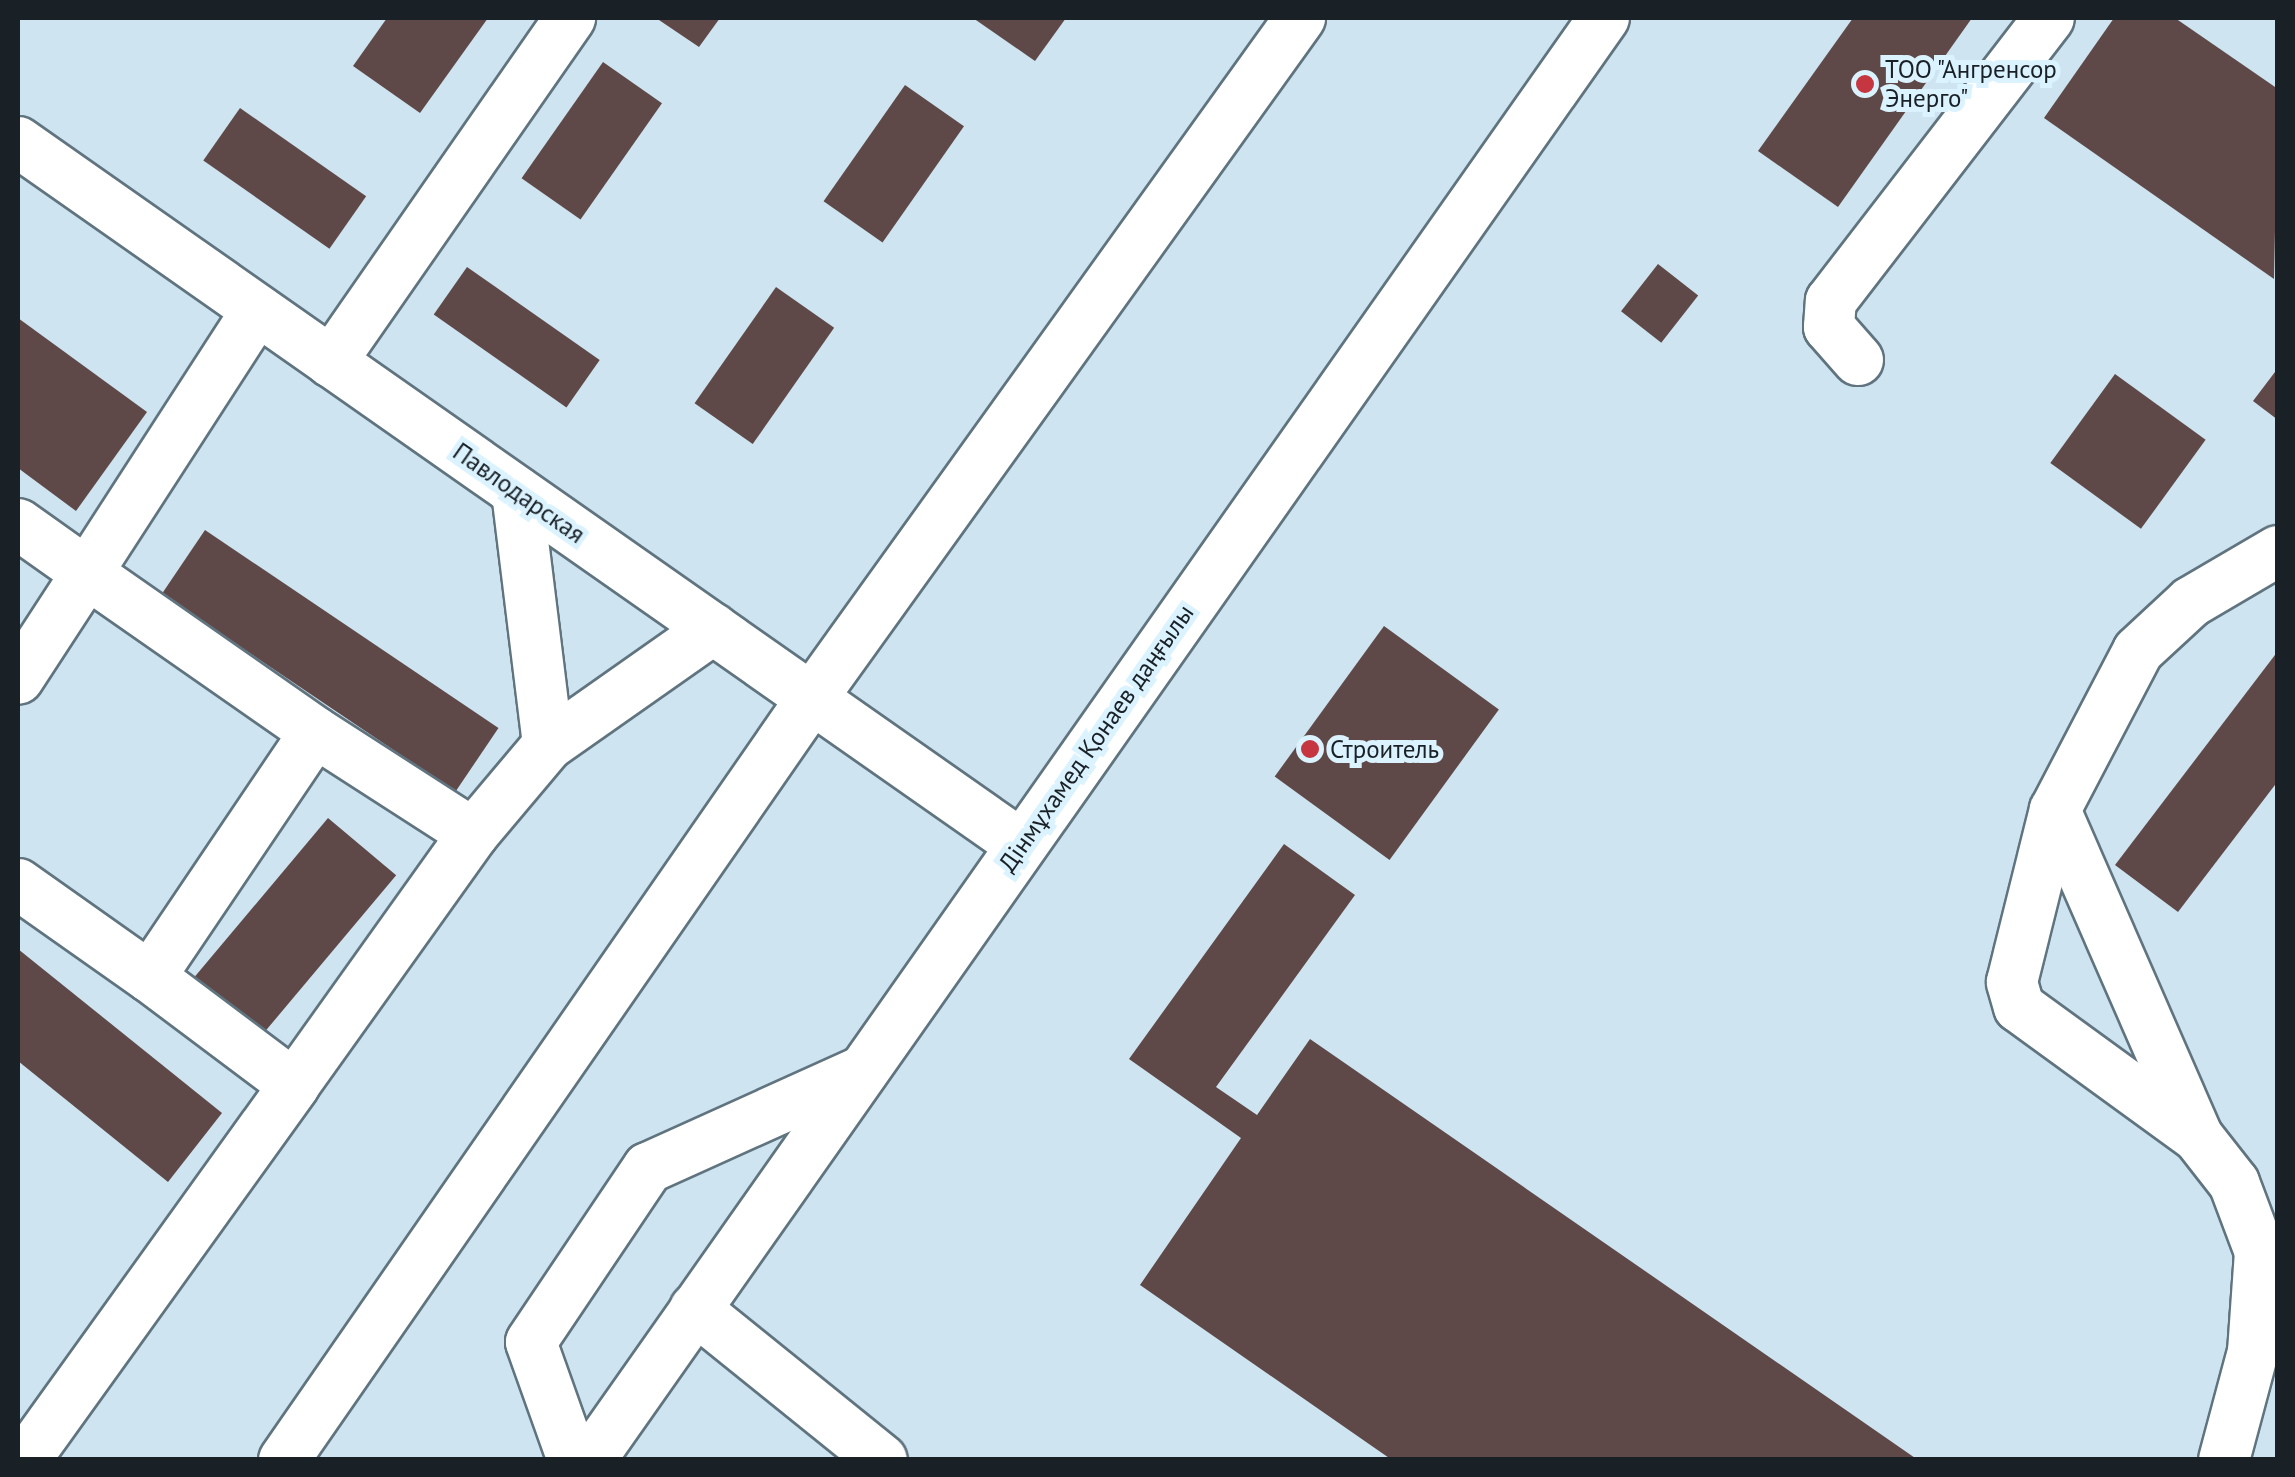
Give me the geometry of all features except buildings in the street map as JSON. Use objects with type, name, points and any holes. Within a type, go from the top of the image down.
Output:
[{"type":"street","points":[[331,362],[570,18]]},
{"type":"street","points":[[284,1460],[812,698],[1300,18]]},
{"type":"street","name":"Дінмұхамед Қонаев даңғылы","points":[[590,1460],[1604,18]]},
{"type":"street","points":[[1858,360],[1829,327],[1832,302],[2049,18]]},
{"type":"street","name":"Павлодарская","points":[[18,142],[1020,844]]},
{"type":"street","points":[[18,680],[257,310]]},
{"type":"street","points":[[518,492],[548,745]]},
{"type":"street","points":[[18,524],[315,732],[473,834]]},
{"type":"street","points":[[2198,1137],[2019,1007],[2012,982],[2055,810],[2138,650],[2191,602],[2278,551]]},
{"type":"street","points":[[25,1457],[473,834],[548,745],[713,629]]},
{"type":"street","points":[[150,977],[315,732]]},
{"type":"street","points":[[2055,810],[2198,1137],[2234,1183],[2260,1252],[2253,1352],[2224,1460]]},
{"type":"street","points":[[18,884],[294,1085]]},
{"type":"street","points":[[573,1460],[531,1342],[648,1168],[866,1070]]},
{"type":"street","points":[[695,1310],[882,1460]]},
{"type":"place","name":"ТОО \"Ангренсор Энерго\"","points":[[1865,84]]},
{"type":"place","name":"Строитель","points":[[1310,749]]}]
